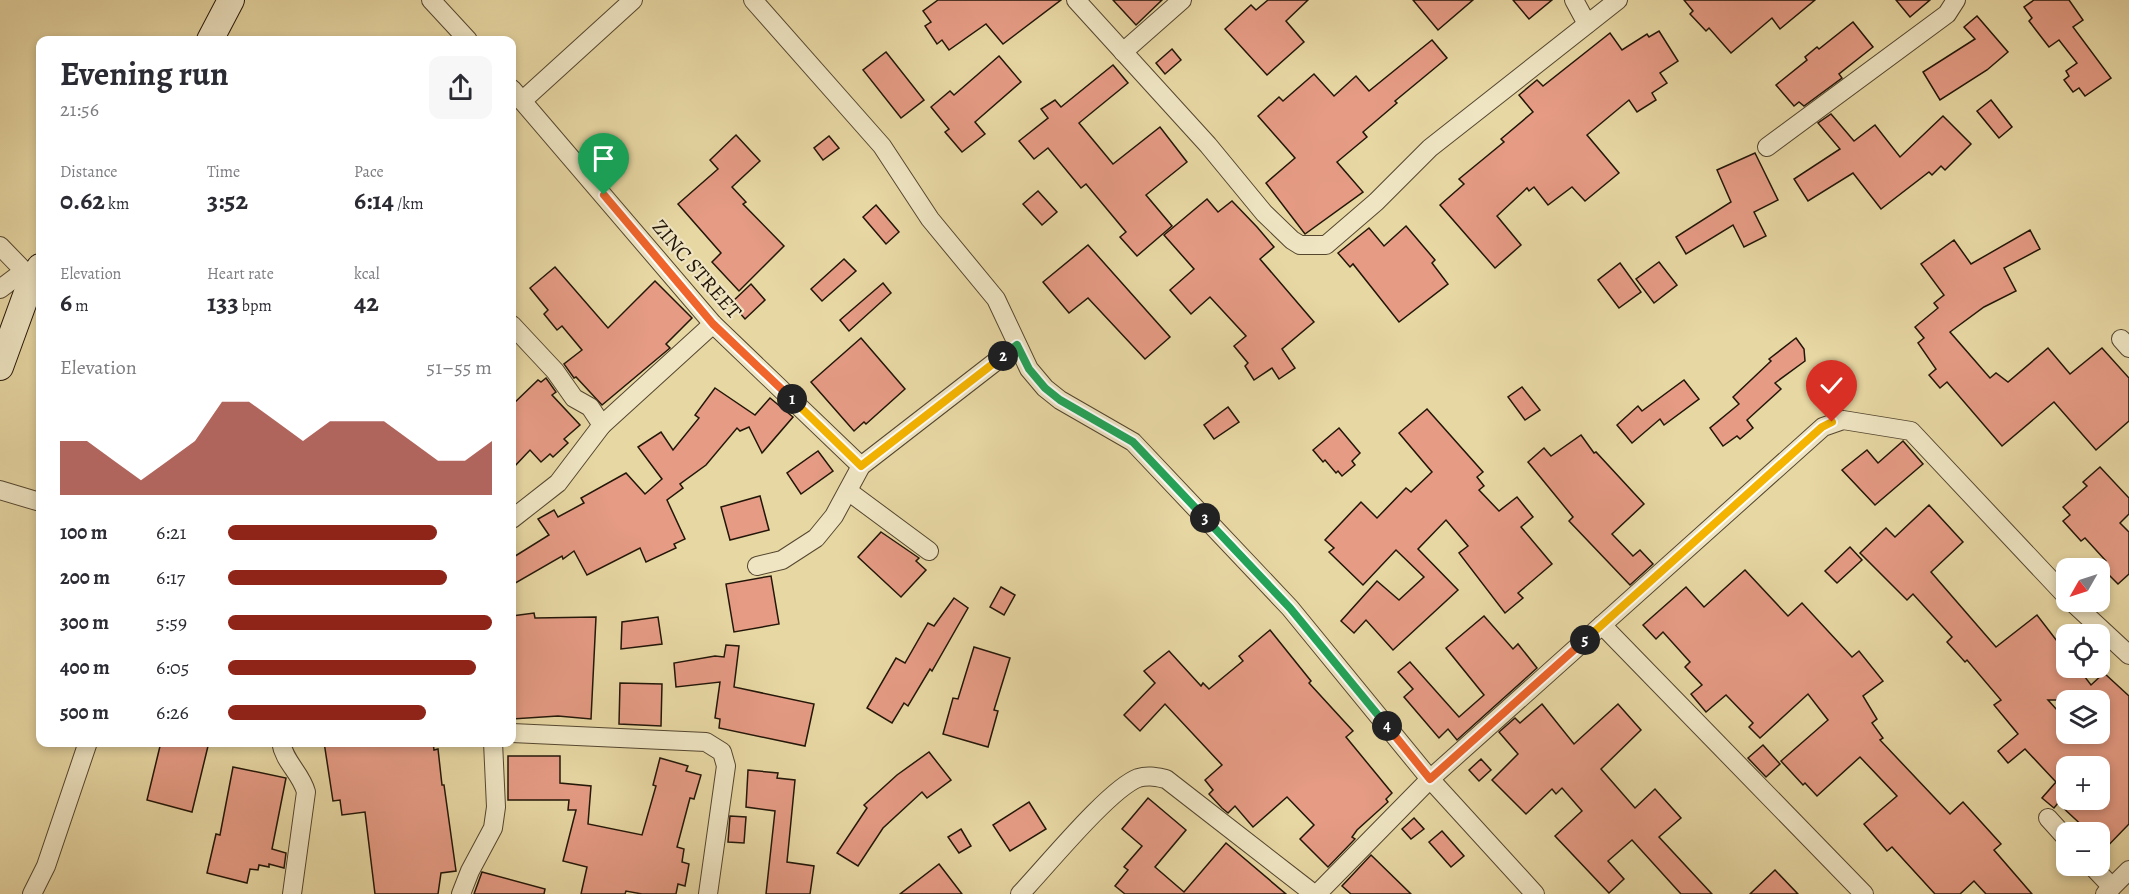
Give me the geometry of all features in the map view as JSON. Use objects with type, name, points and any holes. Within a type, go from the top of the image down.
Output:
[{"type":"street","points":[[212,36],[231,0]]},
{"type":"street","points":[[430,0],[464,36]]},
{"type":"street","points":[[517,95],[633,0]]},
{"type":"street","points":[[753,0],[882,146],[930,219],[996,299],[1029,369],[1053,394],[1133,442],[1290,608],[1430,779],[1534,894]]},
{"type":"street","points":[[1076,0],[1208,145],[1264,213],[1300,245],[1318,247],[1326,245],[1376,202],[1430,148],[1618,0]]},
{"type":"street","points":[[1123,52],[1182,0]]},
{"type":"street","points":[[1574,0],[1587,24]]},
{"type":"street","points":[[1767,147],[1947,14],[1956,0]]},
{"type":"street","name":"ZINC STREET","points":[[517,95],[713,324],[861,466]]},
{"type":"street","points":[[0,246],[32,272]]},
{"type":"street","points":[[0,289],[32,272]]},
{"type":"street","points":[[0,367],[32,272]]},
{"type":"street","points":[[516,516],[558,483],[603,425],[713,324]]},
{"type":"street","points":[[516,329],[555,371],[574,398],[590,407],[603,425]]},
{"type":"street","points":[[757,566],[782,560],[816,538],[834,516],[861,466],[1017,345]]},
{"type":"street","points":[[1020,894],[1116,791],[1138,778],[1153,776],[1166,779],[1316,894],[1430,779],[1822,427],[1832,422],[1843,420],[1911,431],[2056,585]]},
{"type":"street","points":[[0,490],[36,501]]},
{"type":"street","points":[[849,491],[929,551]]},
{"type":"street","points":[[2083,612],[2129,656]]},
{"type":"street","points":[[1602,625],[1864,894]]},
{"type":"street","points":[[516,733],[706,742],[722,752],[726,766],[708,894]]},
{"type":"street","points":[[32,894],[46,866],[86,747]]},
{"type":"street","points":[[283,747],[291,766],[302,779],[306,792],[292,894]]},
{"type":"street","points":[[462,894],[470,871],[493,828],[496,807],[493,747]]},
{"type":"street","points":[[2048,818],[2056,826]]},
{"type":"street","points":[[2098,876],[2108,891],[2129,870]]},
{"type":"building","points":[[938,0],[1061,0],[1003,44],[986,24],[949,50],[942,40],[937,44],[925,26],[931,22],[923,11]]},
{"type":"building","points":[[1113,0],[1162,0],[1136,25]]},
{"type":"building","points":[[1268,0],[1308,0],[1286,21],[1304,42],[1267,75],[1225,29],[1251,5],[1256,10]]},
{"type":"building","points":[[1413,0],[1473,0],[1438,30]]},
{"type":"building","points":[[1513,0],[1552,0],[1529,19]]},
{"type":"building","points":[[1684,0],[1815,0],[1780,29],[1772,18],[1731,53],[1709,28],[1706,31],[1690,14],[1693,11]]},
{"type":"building","points":[[1896,0],[1930,0],[1910,17]]},
{"type":"building","points":[[2034,0],[2069,0],[2083,20],[2073,27],[2111,78],[2085,96],[2079,88],[2073,92],[2064,80],[2069,76],[2066,71],[2077,63],[2059,40],[2049,47],[2029,21],[2032,18],[2024,7]]},
{"type":"building","points":[[1977,16],[2008,52],[1987,70],[1940,100],[1923,72],[1975,39],[1964,27]]},
{"type":"building","points":[[1853,22],[1873,47],[1839,74],[1842,78],[1804,106],[1799,102],[1794,106],[1776,85],[1807,60],[1805,57],[1817,47],[1819,49]]},
{"type":"building","points":[[1659,31],[1678,61],[1660,73],[1667,83],[1652,93],[1656,100],[1637,112],[1629,100],[1587,135],[1619,173],[1585,201],[1572,187],[1548,205],[1534,187],[1529,191],[1527,188],[1497,216],[1521,245],[1495,268],[1440,205],[1464,184],[1459,179],[1504,142],[1501,139],[1533,112],[1519,95],[1537,80],[1543,86],[1610,33],[1622,50],[1647,34],[1649,37]]},
{"type":"building","points":[[1432,40],[1447,58],[1395,101],[1397,103],[1363,132],[1367,137],[1337,162],[1363,192],[1305,234],[1266,183],[1295,158],[1258,116],[1279,97],[1283,101],[1314,74],[1334,96],[1356,76],[1369,91]]},
{"type":"building","points":[[1172,49],[1181,60],[1165,74],[1156,63]]},
{"type":"building","points":[[886,52],[924,100],[901,118],[863,70]]},
{"type":"building","points":[[999,56],[1021,82],[975,122],[985,134],[962,152],[945,132],[949,129],[931,107],[950,91],[954,95]]},
{"type":"building","points":[[1113,65],[1128,83],[1079,123],[1113,164],[1160,127],[1187,162],[1146,195],[1172,226],[1137,256],[1120,237],[1126,232],[1086,184],[1081,188],[1048,148],[1034,159],[1019,141],[1048,118],[1041,109],[1055,100],[1061,107]]},
{"type":"building","points":[[1991,100],[2012,127],[1999,138],[1977,111]]},
{"type":"building","points":[[1831,114],[1854,141],[1875,125],[1900,157],[1943,116],[1971,144],[1945,170],[1941,166],[1932,175],[1929,172],[1881,209],[1853,173],[1808,201],[1794,179],[1840,149],[1818,123]]},
{"type":"building","points":[[736,135],[760,161],[732,187],[746,202],[743,204],[784,246],[739,291],[712,262],[721,253],[678,204],[718,169],[710,160]]},
{"type":"building","points":[[829,136],[839,148],[823,160],[814,148]]},
{"type":"building","points":[[1755,153],[1778,200],[1754,212],[1766,236],[1744,247],[1733,225],[1686,254],[1676,237],[1731,202],[1717,170]]},
{"type":"building","points":[[1038,191],[1057,212],[1042,225],[1023,204]]},
{"type":"building","points":[[1207,199],[1218,212],[1232,201],[1257,227],[1274,247],[1260,259],[1314,322],[1282,349],[1295,368],[1279,379],[1272,368],[1254,380],[1245,366],[1248,363],[1234,346],[1246,336],[1210,297],[1191,314],[1170,290],[1194,269],[1164,235]]},
{"type":"building","points":[[876,205],[899,232],[886,244],[863,217]]},
{"type":"building","points":[[1406,226],[1435,260],[1432,263],[1448,284],[1399,322],[1353,264],[1350,267],[1338,253],[1369,228],[1384,246]]},
{"type":"building","points":[[2030,230],[2040,249],[2004,268],[2016,291],[1984,307],[1950,332],[1990,378],[1996,373],[2008,382],[2048,348],[2070,374],[2102,348],[2129,378],[2129,421],[2096,450],[2054,402],[2002,446],[1947,382],[1940,388],[1929,375],[1936,369],[1918,343],[1924,338],[1915,327],[1938,308],[1934,303],[1944,295],[1921,264],[1954,240],[1971,264]]},
{"type":"building","points":[[1088,245],[1170,337],[1145,359],[1088,298],[1069,313],[1043,282]]},
{"type":"building","points":[[844,259],[856,271],[822,301],[811,289]]},
{"type":"building","points":[[1659,262],[1677,285],[1654,303],[1636,279]]},
{"type":"building","points":[[1620,263],[1641,292],[1619,308],[1598,280]]},
{"type":"building","points":[[555,267],[608,328],[655,281],[692,318],[666,344],[670,348],[602,405],[576,377],[574,378],[564,364],[582,350],[562,326],[557,330],[544,314],[548,310],[530,288]]},
{"type":"building","points":[[883,283],[891,293],[849,331],[840,320]]},
{"type":"building","points":[[751,284],[765,300],[745,319],[731,303]]},
{"type":"building","points":[[861,338],[905,389],[866,424],[864,422],[854,431],[811,382]]},
{"type":"building","points":[[1796,338],[1804,349],[1805,361],[1775,383],[1781,389],[1747,420],[1753,428],[1740,439],[1737,436],[1723,446],[1710,428],[1739,404],[1733,397],[1771,361],[1769,359]]},
{"type":"building","points":[[546,378],[556,392],[552,395],[580,425],[564,439],[568,443],[553,457],[550,454],[541,462],[530,450],[516,465],[516,401],[538,380],[541,382]]},
{"type":"building","points":[[1684,380],[1699,399],[1664,425],[1660,419],[1632,443],[1617,425],[1638,406],[1642,411]]},
{"type":"building","points":[[1522,387],[1540,410],[1525,420],[1508,397]]},
{"type":"building","points":[[715,388],[755,415],[770,398],[793,417],[762,453],[749,427],[740,431],[737,428],[706,465],[680,484],[683,488],[667,500],[685,539],[674,544],[676,548],[646,562],[640,548],[587,575],[574,551],[516,583],[516,556],[549,535],[538,519],[554,510],[558,517],[584,503],[581,498],[626,473],[645,494],[662,479],[638,447],[661,432],[673,450],[699,418],[695,415]]},
{"type":"building","points":[[1228,407],[1239,422],[1214,439],[1204,425]]},
{"type":"building","points":[[1427,409],[1483,472],[1477,477],[1484,486],[1479,490],[1499,511],[1517,497],[1533,517],[1521,527],[1552,564],[1518,593],[1523,598],[1505,613],[1459,553],[1468,546],[1446,520],[1418,549],[1458,590],[1393,650],[1366,620],[1354,633],[1341,621],[1377,581],[1399,600],[1424,577],[1396,550],[1363,585],[1329,552],[1334,548],[1325,540],[1361,502],[1377,518],[1406,488],[1411,492],[1432,472],[1399,433]]},
{"type":"building","points":[[1339,428],[1360,453],[1352,461],[1355,465],[1342,476],[1338,471],[1336,473],[1325,460],[1323,462],[1313,450]]},
{"type":"building","points":[[1581,435],[1594,453],[1596,452],[1644,504],[1612,534],[1633,556],[1640,550],[1653,564],[1630,585],[1569,521],[1573,517],[1528,462],[1544,448],[1551,456]]},
{"type":"building","points":[[1903,441],[1923,464],[1875,505],[1842,470],[1867,450],[1878,463]]},
{"type":"building","points":[[818,451],[833,471],[801,494],[787,473]]},
{"type":"building","points":[[2100,467],[2129,498],[2129,514],[2120,523],[2129,532],[2129,574],[2118,584],[2110,576],[2110,558],[2103,558],[2085,538],[2081,541],[2063,521],[2070,515],[2063,507],[2087,486],[2083,482]]},
{"type":"building","points":[[760,496],[769,530],[730,540],[721,507]]},
{"type":"building","points":[[1929,505],[1963,542],[1931,572],[1996,647],[2037,615],[2056,640],[2056,678],[2086,678],[2091,685],[2099,678],[2109,678],[2129,696],[2129,824],[2110,844],[2110,822],[2078,822],[2065,810],[2110,810],[2110,756],[2056,756],[2056,782],[2025,749],[2008,763],[1998,751],[2018,734],[1994,705],[2001,700],[1967,660],[1965,662],[1947,642],[1952,637],[1913,594],[1907,600],[1860,553],[1886,528],[1895,537]]},
{"type":"building","points":[[881,532],[919,558],[916,561],[926,570],[901,597],[858,557]]},
{"type":"building","points":[[1850,547],[1862,560],[1837,583],[1825,571]]},
{"type":"building","points":[[1745,570],[1788,616],[1802,603],[1852,657],[1859,651],[1883,681],[1863,696],[1877,719],[1872,723],[1883,738],[1880,740],[1950,814],[1963,802],[2001,844],[1994,850],[2032,894],[1986,894],[1974,881],[1960,894],[1935,894],[1892,847],[1887,851],[1864,824],[1897,796],[1860,757],[1817,796],[1805,783],[1803,785],[1781,761],[1828,720],[1808,694],[1760,738],[1749,727],[1753,723],[1726,695],[1706,712],[1691,694],[1702,685],[1685,667],[1690,662],[1663,632],[1656,639],[1643,625],[1686,587],[1704,607]]},
{"type":"building","points":[[771,576],[779,624],[734,632],[726,584]]},
{"type":"building","points":[[1001,587],[1015,595],[1004,615],[990,607]]},
{"type":"building","points":[[954,598],[968,608],[932,671],[930,669],[908,706],[904,703],[892,723],[867,708],[896,658],[905,663],[928,623],[934,626]]},
{"type":"building","points":[[534,613],[535,618],[596,617],[591,719],[558,716],[516,719],[516,615]]},
{"type":"building","points":[[1484,616],[1513,649],[1518,644],[1537,668],[1457,740],[1448,729],[1439,738],[1404,697],[1413,689],[1398,672],[1410,662],[1459,717],[1484,695],[1446,648]]},
{"type":"building","points":[[658,617],[662,644],[621,649],[622,622]]},
{"type":"building","points":[[1270,630],[1311,681],[1309,683],[1353,731],[1346,737],[1392,793],[1386,799],[1388,802],[1357,830],[1352,837],[1355,839],[1328,867],[1300,839],[1314,825],[1287,797],[1253,827],[1235,806],[1228,813],[1222,808],[1209,794],[1213,790],[1205,780],[1222,765],[1165,704],[1140,731],[1124,715],[1155,683],[1144,671],[1169,651],[1201,686],[1203,683],[1209,689],[1243,661],[1239,656]]},
{"type":"building","points":[[726,645],[739,646],[734,687],[814,704],[805,746],[719,728],[720,719],[715,718],[720,682],[676,687],[674,663],[715,656],[724,657]]},
{"type":"building","points":[[974,647],[1010,658],[994,710],[998,711],[988,747],[943,734],[953,698],[958,699]]},
{"type":"building","points":[[620,683],[662,684],[661,726],[619,724]]},
{"type":"building","points":[[1542,704],[1574,744],[1618,704],[1641,730],[1601,769],[1635,808],[1655,789],[1681,818],[1659,837],[1712,894],[1681,894],[1632,840],[1608,861],[1624,879],[1609,893],[1555,836],[1582,811],[1562,788],[1556,794],[1552,789],[1526,814],[1492,780],[1518,754],[1499,732],[1515,718],[1520,723]]},
{"type":"building","points":[[1763,745],[1780,764],[1766,777],[1748,758]]},
{"type":"building","points":[[160,747],[208,747],[192,812],[147,800]]},
{"type":"building","points":[[325,747],[434,747],[434,750],[438,749],[456,871],[441,873],[438,894],[375,894],[365,812],[342,815],[340,800],[333,801]]},
{"type":"building","points":[[929,752],[951,780],[927,798],[922,792],[883,828],[858,866],[837,853],[867,808],[864,805],[897,775]]},
{"type":"building","points":[[508,756],[560,756],[560,783],[591,786],[588,824],[642,835],[656,786],[653,785],[660,758],[688,766],[686,771],[701,775],[694,799],[690,798],[677,847],[684,849],[682,862],[689,864],[685,886],[678,884],[676,894],[642,894],[626,891],[625,894],[581,894],[587,867],[563,861],[576,810],[568,810],[569,800],[508,800]]},
{"type":"building","points":[[1481,759],[1491,770],[1479,781],[1469,770]]},
{"type":"building","points":[[233,767],[286,778],[272,849],[286,853],[284,868],[269,864],[269,867],[259,865],[258,870],[250,869],[247,883],[207,873],[216,834],[220,835]]},
{"type":"building","points":[[748,770],[778,773],[777,778],[795,780],[787,862],[814,866],[810,894],[766,894],[775,811],[746,807]]},
{"type":"building","points":[[2056,782],[2056,806],[2054,808],[2042,798]]},
{"type":"building","points":[[1148,798],[1186,830],[1155,867],[1184,892],[1226,843],[1286,894],[1125,894],[1115,886],[1128,870],[1124,867],[1142,846],[1122,829]]},
{"type":"building","points":[[1029,802],[1046,829],[1010,851],[993,825]]},
{"type":"building","points":[[730,816],[746,817],[744,843],[728,842]]},
{"type":"building","points":[[1414,818],[1424,829],[1411,839],[1402,829]]},
{"type":"building","points":[[961,829],[971,846],[959,853],[948,837]]},
{"type":"building","points":[[1442,831],[1464,856],[1451,867],[1429,842]]},
{"type":"building","points":[[1371,855],[1411,894],[1351,894],[1342,886]]},
{"type":"building","points":[[939,864],[962,894],[900,894]]},
{"type":"building","points":[[1775,870],[1798,894],[1750,894]]},
{"type":"building","points":[[482,872],[545,889],[544,894],[474,894]]},
{"type":"route","points":[[604,195],[713,324],[861,466],[1017,345],[1029,369],[1045,388],[1060,400],[1133,442],[1290,608],[1430,779],[1712,523],[1822,427],[1832,422]]}]
